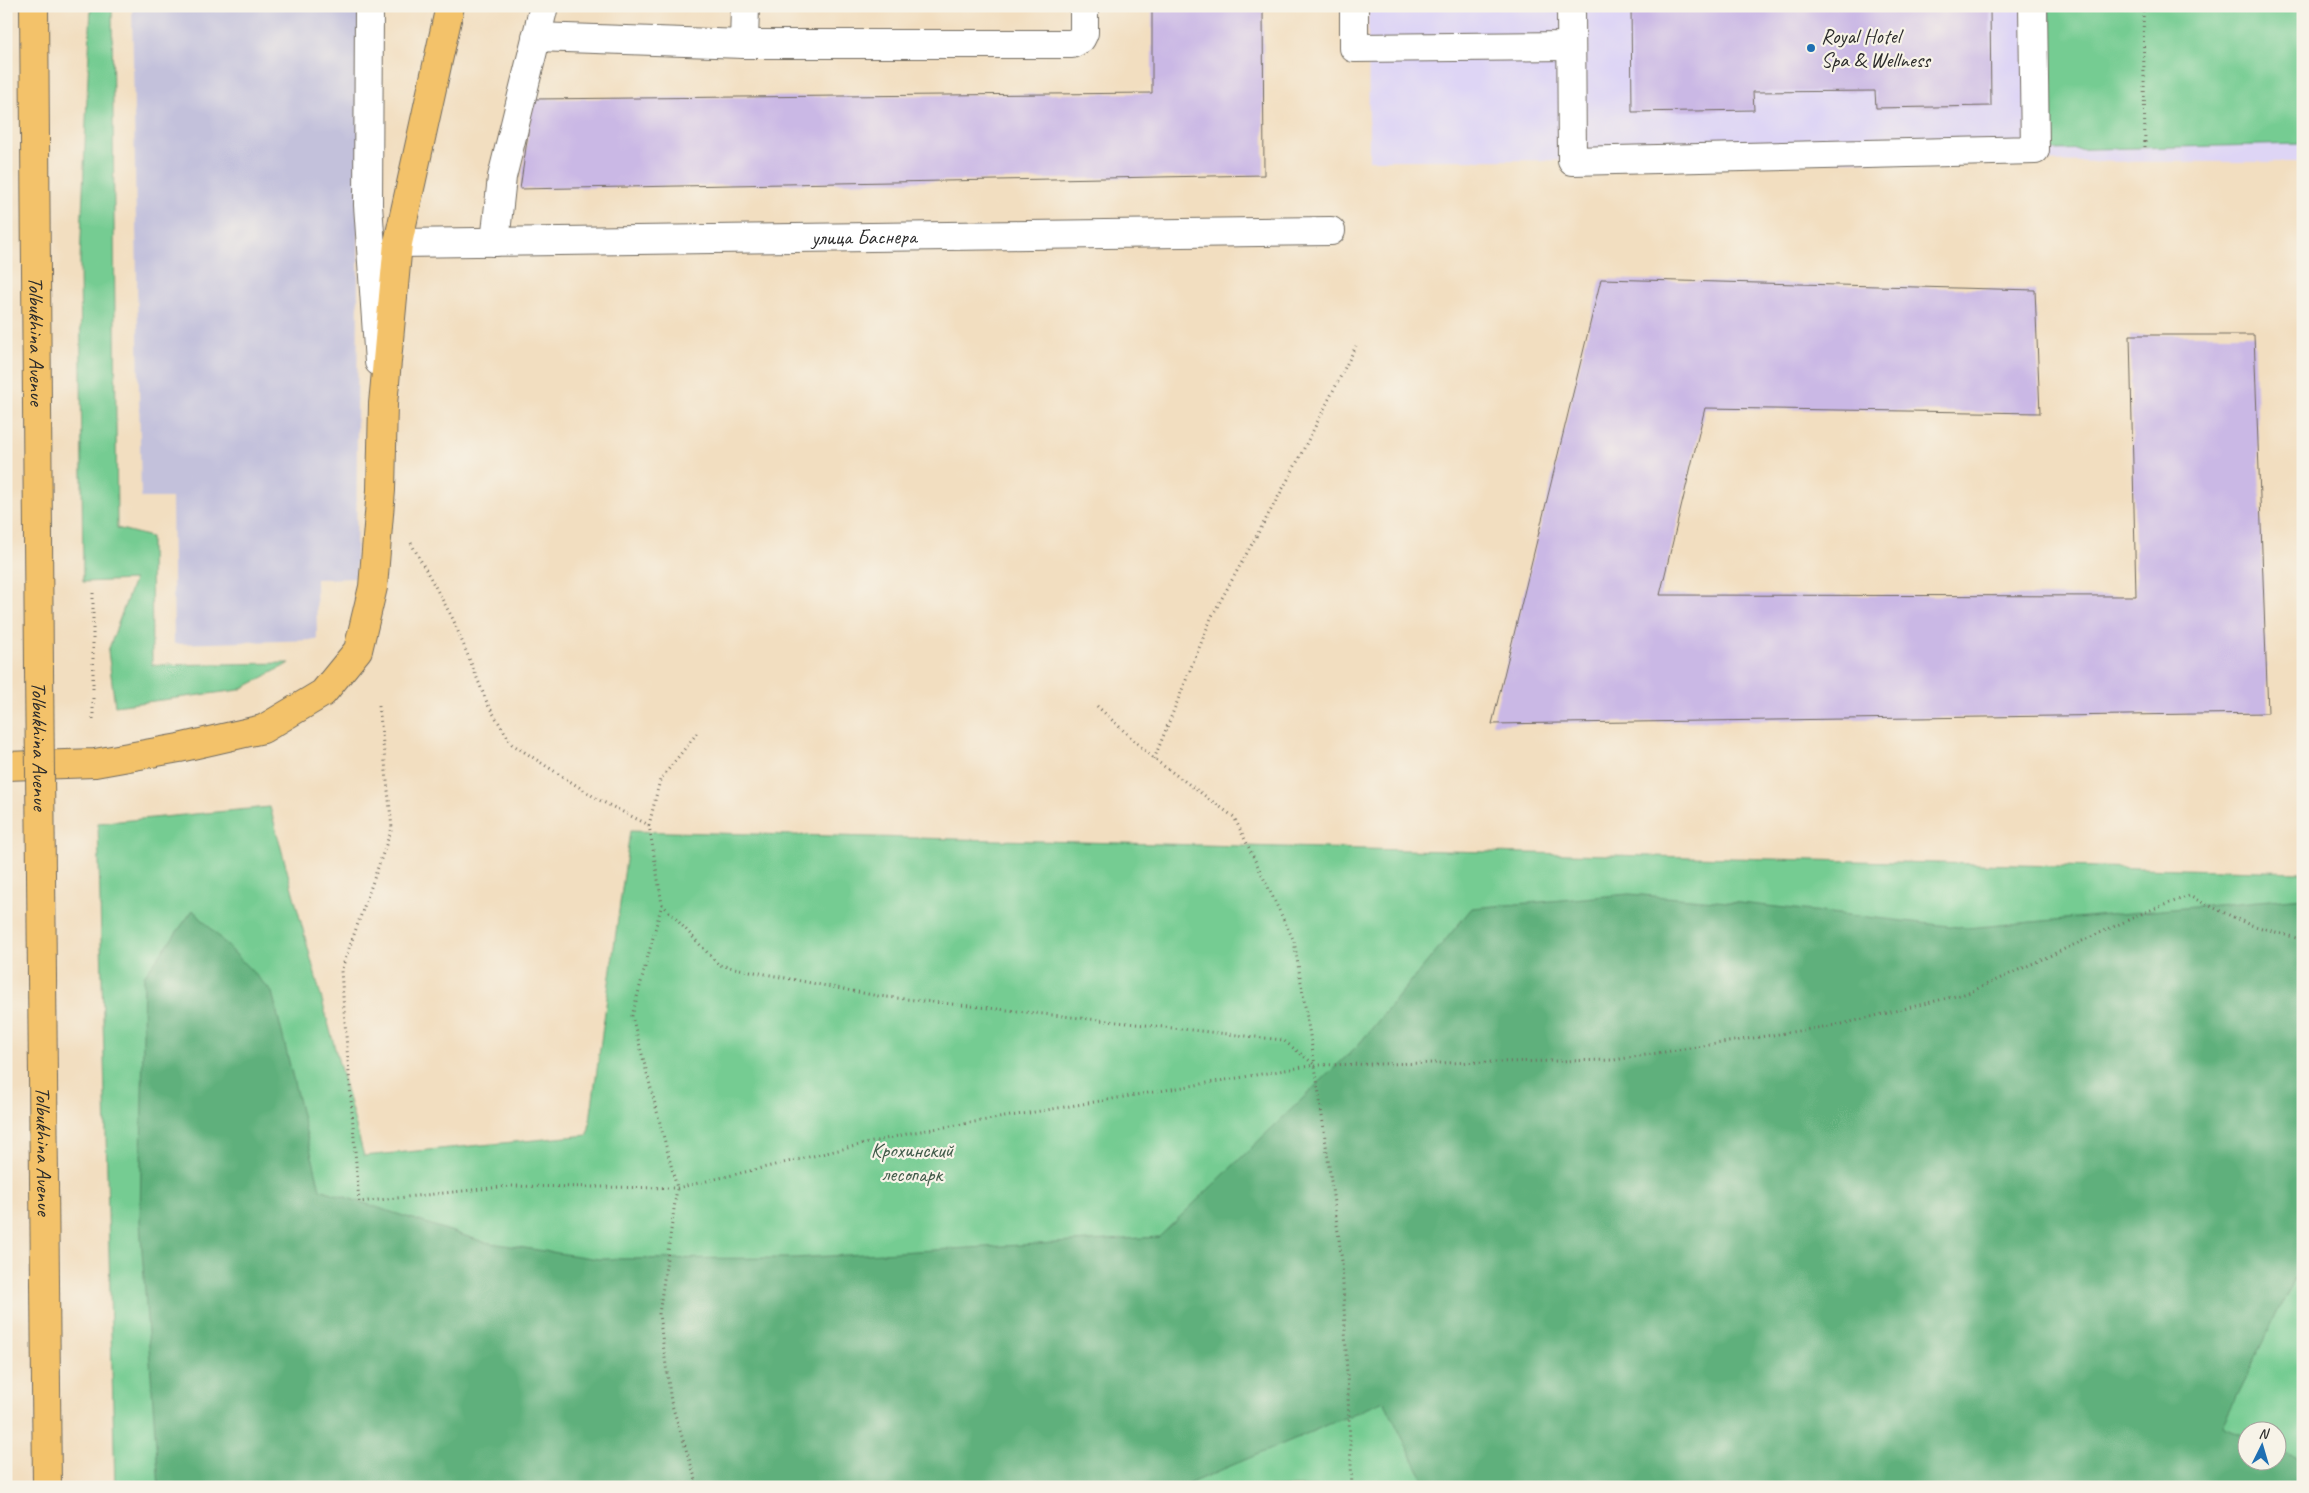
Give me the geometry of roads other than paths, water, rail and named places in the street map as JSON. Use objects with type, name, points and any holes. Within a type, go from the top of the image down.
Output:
[{"type":"main road","name":"Tolbukhina Avenue","points":[[34,6],[47,1487]]},
{"type":"main road","points":[[6,766],[95,763],[179,748],[263,729],[323,693],[358,650],[373,586],[381,490],[383,404],[398,243],[450,6]]},
{"type":"street","points":[[370,6],[368,205],[383,404]]},
{"type":"street","points":[[495,242],[502,177],[544,6]]},
{"type":"street","points":[[744,44],[745,6]]},
{"type":"street","points":[[536,38],[744,44],[1072,44],[1081,39],[1084,33],[1084,6]]},
{"type":"street","points":[[1354,6],[1354,48],[1571,46]]},
{"type":"street","points":[[1570,6],[1572,161],[2035,150],[2032,6]]},
{"type":"street","name":"улица Баснера","points":[[398,243],[1331,231]]},
{"type":"place","name":"Royal Hotel Spa & Wеllness","points":[[1811,48]]},
{"type":"park label","name":"Крохинский лесопарк","points":[[912,1162]]}]
